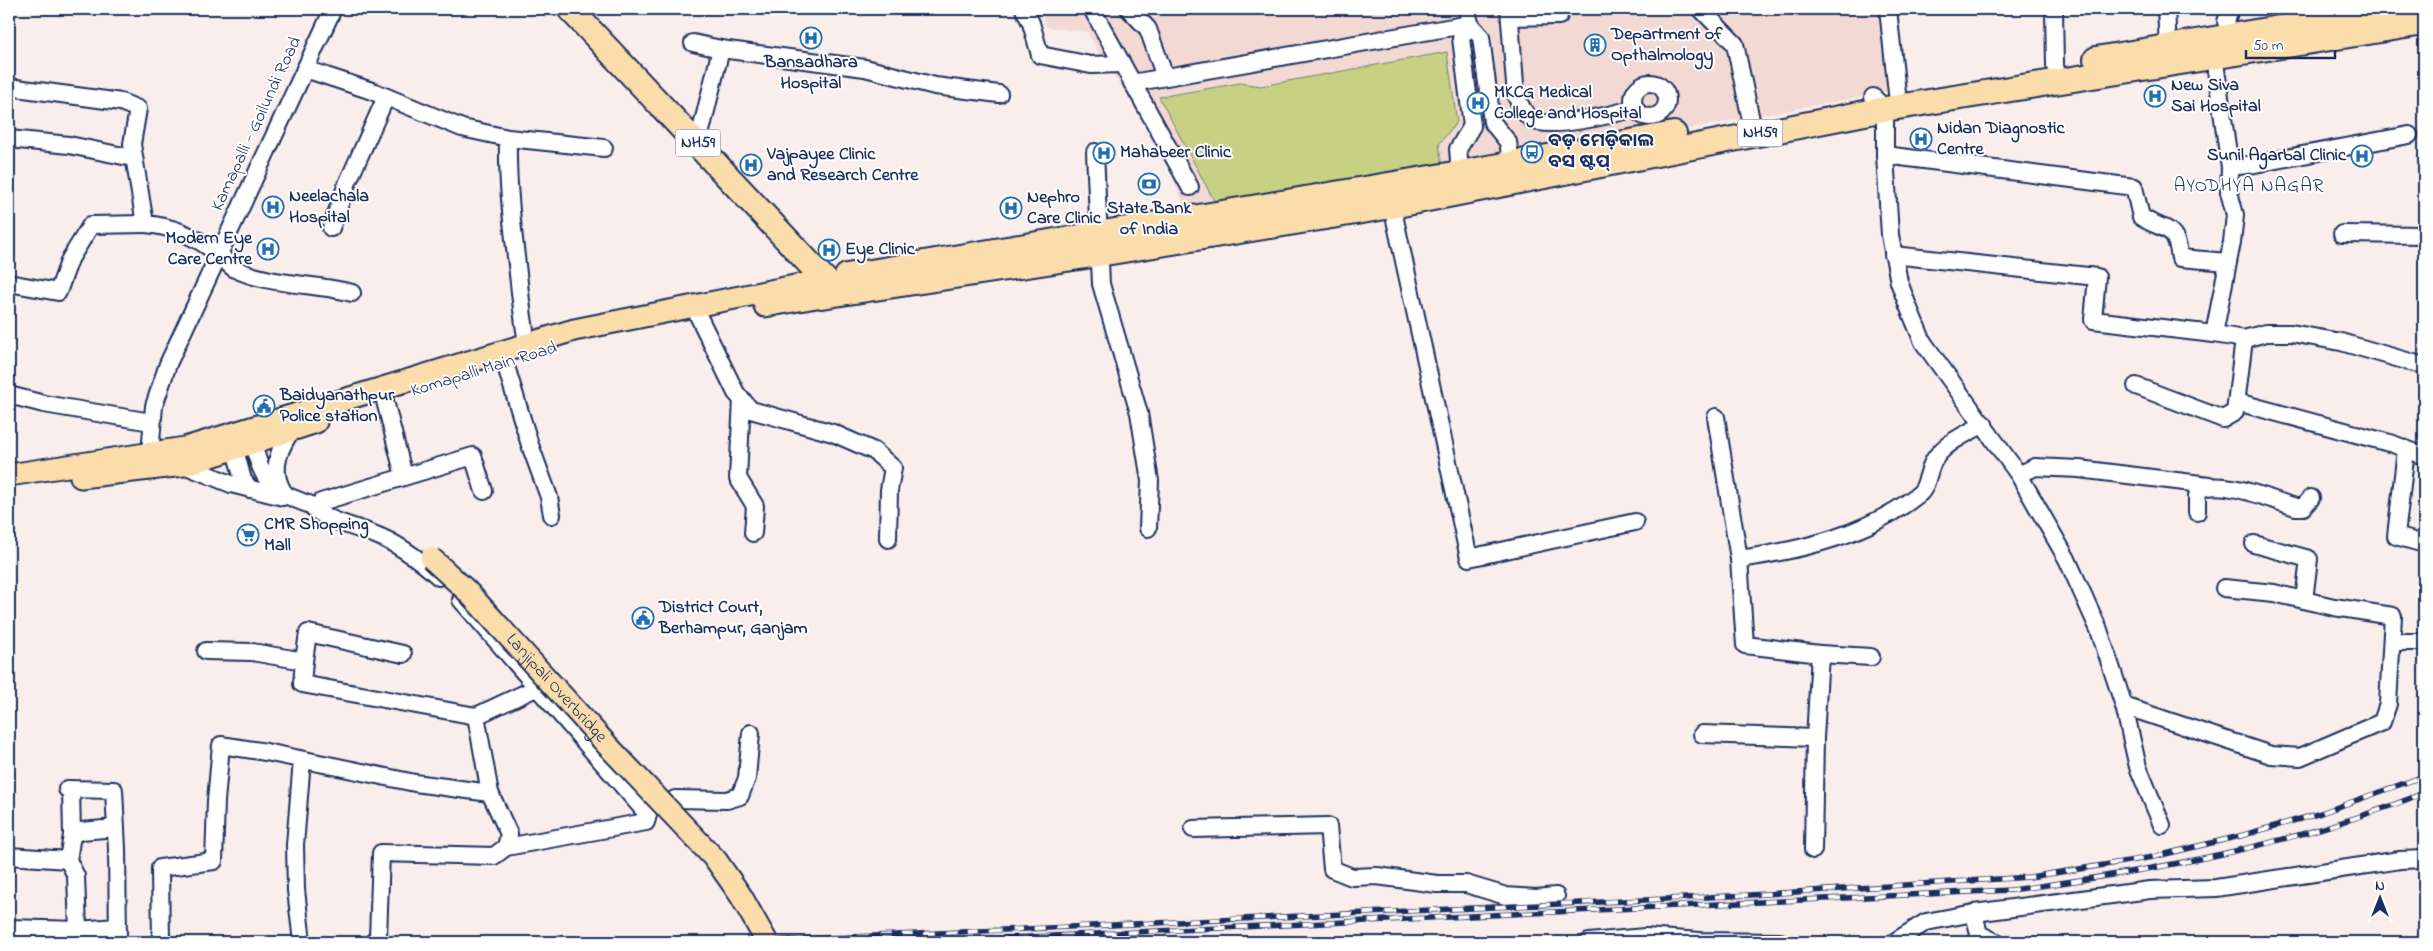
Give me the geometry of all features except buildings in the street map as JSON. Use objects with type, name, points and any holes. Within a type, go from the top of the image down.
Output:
[{"type":"highway","name":"NH59","points":[[570,9],[698,143],[824,288],[1212,226],[1392,206],[1462,183],[1889,102],[2056,73],[2214,56],[2424,22]]},
{"type":"highway","points":[[2056,73],[2168,46],[2385,9]]},
{"type":"highway","points":[[1513,173],[1751,120],[1889,102]]},
{"type":"highway","points":[[1212,226],[1462,183]]},
{"type":"main road","points":[[9,475],[150,453],[246,441],[527,342],[592,325],[696,311],[824,288]]},
{"type":"main road","name":"Komapalli Main Road","points":[[9,486],[184,465],[246,441],[291,431],[505,363],[696,311]]},
{"type":"main road","name":"Lanjipali Overbridge","points":[[431,558],[467,591],[608,746],[716,860],[744,901],[767,942]]},
{"type":"street","name":"Kamapalli - Goilundi Road","points":[[150,453],[151,422],[157,392],[168,364],[332,9]]},
{"type":"street","points":[[1024,9],[1031,23],[1040,55],[1091,65],[1122,64]]},
{"type":"street","points":[[1092,9],[1190,187]]},
{"type":"street","points":[[1130,9],[1148,29],[1165,77]]},
{"type":"street","points":[[1701,9],[1735,44],[1751,120]]},
{"type":"street","points":[[1888,9],[1889,102],[1885,155],[1887,204],[1893,255],[1902,290],[1924,342],[2019,475],[2066,559],[2099,630],[2124,706],[2138,767],[2162,825]]},
{"type":"street","points":[[2054,9],[2056,73]]},
{"type":"street","points":[[2166,9],[2168,46]]},
{"type":"street","points":[[2230,9],[2226,22],[2231,35]]},
{"type":"street","points":[[1559,16],[1509,13],[1516,96],[1522,109],[1532,120],[1548,123],[1635,108]]},
{"type":"street","points":[[1132,82],[1469,16]]},
{"type":"street","points":[[1469,16],[1481,37],[1492,122],[1508,142],[1513,173]]},
{"type":"street","points":[[1462,183],[1458,149],[1472,126],[1461,38],[1469,16]]},
{"type":"street","points":[[693,43],[721,49],[865,68],[935,86],[999,94]]},
{"type":"street","points":[[698,143],[721,49]]},
{"type":"street","points":[[2214,56],[2230,166],[2229,192],[2235,215],[2214,334]]},
{"type":"street","points":[[305,70],[386,97],[462,128],[508,138],[604,148]]},
{"type":"street","points":[[9,88],[121,102],[138,109],[132,144],[144,224]]},
{"type":"street","points":[[331,228],[347,184],[386,97]]},
{"type":"street","points":[[2230,166],[2255,164],[2409,136]]},
{"type":"street","points":[[508,138],[507,169],[511,217],[520,304],[527,342]]},
{"type":"street","points":[[9,139],[69,145],[133,158]]},
{"type":"street","points":[[1095,152],[1101,284],[1139,413],[1150,481],[1148,528]]},
{"type":"street","points":[[1885,155],[2134,187],[2141,217],[2151,223],[2165,226],[2178,238],[2180,258],[2228,262]]},
{"type":"street","points":[[1392,206],[1470,558],[1635,522]]},
{"type":"street","points":[[9,283],[58,292],[70,259],[91,225],[144,224],[164,225],[181,232],[218,254],[234,268],[259,277],[352,293]]},
{"type":"street","points":[[2342,234],[2424,235]]},
{"type":"street","points":[[1893,255],[2097,277],[2093,320],[2244,339],[2266,333],[2291,333],[2341,342],[2424,366]]},
{"type":"street","points":[[696,311],[736,393],[751,410],[833,433],[874,451],[893,468],[888,539]]},
{"type":"street","points":[[2136,386],[2224,419],[2235,412],[2244,339]]},
{"type":"street","points":[[505,363],[530,445],[549,497],[552,515]]},
{"type":"street","points":[[9,396],[44,404],[151,422]]},
{"type":"street","points":[[742,399],[738,478],[755,506],[754,533]]},
{"type":"street","points":[[385,401],[404,476]]},
{"type":"street","points":[[2237,402],[2424,456]]},
{"type":"street","points":[[1716,417],[1739,559],[1745,645],[1820,654],[1871,657]]},
{"type":"street","points":[[1739,559],[1799,550],[1823,543],[1870,524],[1922,492],[1933,462],[1943,449],[1984,424]]},
{"type":"street","points":[[291,431],[282,445],[276,463],[277,479],[327,518],[390,541],[428,567],[471,611],[536,688],[648,814],[646,822],[506,847],[494,856],[381,854],[378,938],[373,942]]},
{"type":"street","points":[[246,441],[243,480],[250,489]]},
{"type":"street","points":[[246,441],[265,479],[274,488],[303,500]]},
{"type":"street","points":[[2406,450],[2396,536],[2424,544]]},
{"type":"street","points":[[184,465],[250,489],[303,500],[404,476],[473,456],[484,491]]},
{"type":"street","points":[[2019,475],[2035,468],[2079,469],[2219,486],[2251,493],[2296,507],[2303,507],[2311,498]]},
{"type":"street","points":[[2197,512],[2197,496],[2200,489],[2209,486]]},
{"type":"street","name":"Lanjipali Overbridge","points":[[303,500],[375,526],[431,558]]},
{"type":"street","points":[[2254,544],[2309,559],[2304,600]]},
{"type":"street","points":[[2124,706],[2271,755],[2300,756],[2382,722],[2388,704],[2393,616],[2274,593],[2224,588]]},
{"type":"street","points":[[403,654],[308,633],[302,684],[476,716],[536,688]]},
{"type":"street","points":[[2392,642],[2424,642]]},
{"type":"street","points":[[206,651],[252,652],[304,661]]},
{"type":"street","points":[[1813,850],[1815,738],[1820,654]]},
{"type":"street","points":[[476,716],[490,794],[510,834],[506,847]]},
{"type":"street","points":[[675,799],[727,800],[740,796],[747,778],[751,733]]},
{"type":"street","points":[[1702,734],[1815,738]]},
{"type":"street","points":[[160,942],[160,868],[214,861],[216,801],[221,745],[415,783],[490,794]]},
{"type":"street","points":[[302,760],[295,845],[296,890],[302,942]]},
{"type":"street","points":[[9,928],[78,930],[117,934],[114,790],[69,789],[72,835],[68,850],[68,860],[76,876],[78,930]]},
{"type":"street","points":[[1193,829],[1328,826],[1332,869],[1352,878],[1377,876],[1437,884],[1466,884],[1506,896],[1536,898],[1556,896]]},
{"type":"street","points":[[72,835],[82,831],[116,828]]},
{"type":"street","points":[[9,856],[68,860]]},
{"type":"street","points":[[1894,942],[1926,922],[1974,913],[2150,890],[2216,888],[2400,860],[2424,859]]},
{"type":"street","points":[[1974,913],[1978,938],[1996,942]]},
{"type":"street","points":[[1589,942],[1645,937],[1700,941],[1780,942]]},
{"type":"shaded area","name":"MKCG Medical College and Hospital","points":[[1039,9],[1884,9],[1901,89],[1191,222],[1156,137],[1103,60],[1087,32],[1047,27]]},
{"type":"green space","points":[[1447,52],[1457,122],[1439,144],[1442,168],[1219,210],[1159,97],[1240,83],[1261,86]]},
{"type":"railway","points":[[748,942],[1750,895],[2030,877],[2153,857],[2240,836],[2321,813],[2424,776]]},
{"type":"railway","points":[[929,942],[2011,890],[2064,883],[2221,854],[2324,828],[2424,793]]},
{"type":"place","name":"Bansadhara Hospital","points":[[811,38]]},
{"type":"place","name":"Department of Opthalmology","points":[[1595,45]]},
{"type":"place","name":"New Siva Sai Hospital","points":[[2155,96]]},
{"type":"place","name":"MKCG Medical College and Hospital","points":[[1478,103]]},
{"type":"place","name":"Nidan Diagnostic Centre","points":[[1921,139]]},
{"type":"place","name":"ବଡ଼ ମେଡ଼ିକାଲ ବସ ଷ୍ଟପ୍","points":[[1532,152]]},
{"type":"place","name":"Mahabeer Clinic","points":[[1104,153]]},
{"type":"place","name":"Sunil Agarbal Clinic","points":[[2362,156]]},
{"type":"place","name":"Vajpayee Clinic and Research Centre","points":[[751,165]]},
{"type":"place","name":"State Bank of India","points":[[1149,184]]},
{"type":"place","name":"Neelachala Hospital","points":[[273,207]]},
{"type":"place","name":"Nephro Care Clinic","points":[[1011,208]]},
{"type":"place","name":"Modern Eye Care Centre","points":[[268,249]]},
{"type":"place","name":"Eye Clinic","points":[[829,250]]},
{"type":"place","name":"Baidyanathpur Police station","points":[[264,406]]},
{"type":"place","name":"CMR Shopping Mall","points":[[248,535]]},
{"type":"place","name":"District Court, Berhampur, Ganjam","points":[[643,618]]},
{"type":"district","name":"AYODHYA NAGAR","points":[[2249,186]]}]
